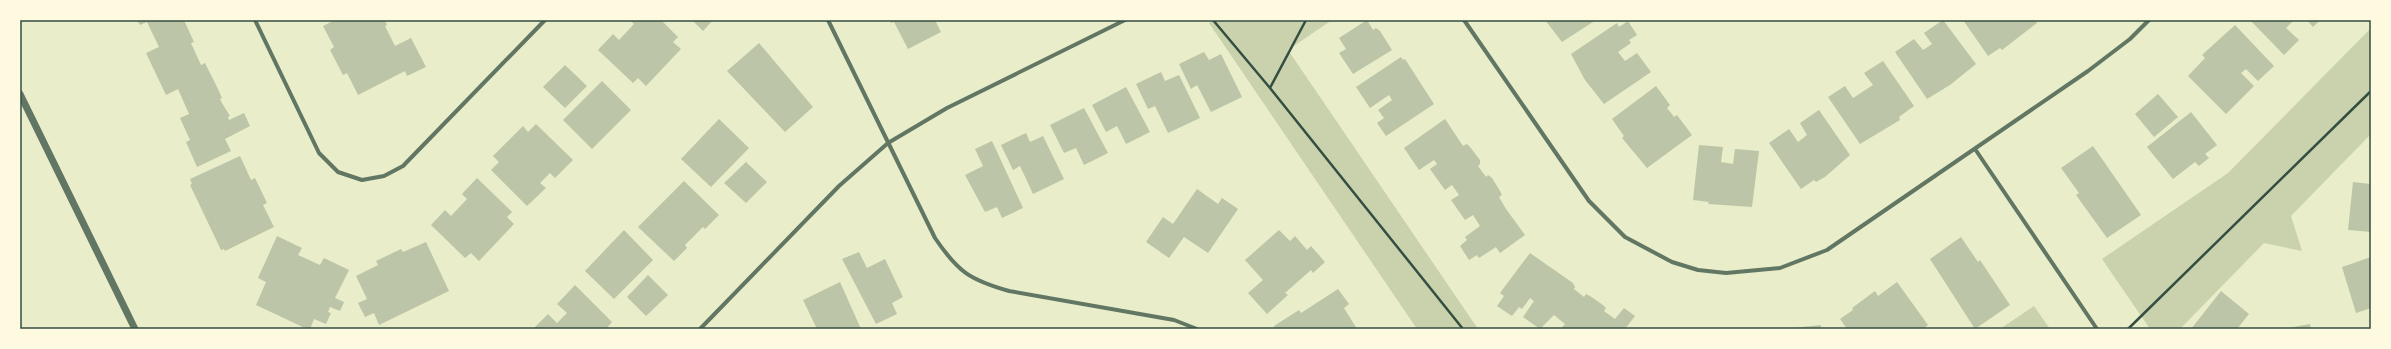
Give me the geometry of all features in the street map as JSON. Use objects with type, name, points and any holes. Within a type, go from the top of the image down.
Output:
[{"type":"street","points":[[255,20],[320,153],[338,172],[362,180],[384,176],[403,166],[545,20]]},
{"type":"street","points":[[828,20],[935,238],[948,257],[963,273],[986,284],[1009,291],[1174,320],[1197,329]]},
{"type":"street","points":[[700,329],[839,186],[888,143],[947,108],[1125,20]]},
{"type":"street","points":[[1464,20],[1588,201],[1625,237],[1672,262],[1698,270],[1726,273],[1772,269],[1804,260],[1827,250],[2088,71],[2130,39],[2149,20]]},
{"type":"street","points":[[20,94],[135,329]]},
{"type":"street","points":[[1974,149],[2097,329]]},
{"type":"path","points":[[1213,20],[1270,88],[1463,329]]},
{"type":"path","points":[[1270,88],[1306,20]]},
{"type":"path","points":[[2128,329],[2371,91]]},
{"type":"green space","points":[[1215,20],[1332,20],[1288,50],[1478,329],[1417,329],[1209,23]]},
{"type":"green space","points":[[2371,28],[2371,134],[2291,216],[2302,251],[2264,243],[2180,329],[2150,329],[2102,259],[2228,173]]},
{"type":"green space","points":[[2034,306],[2050,329],[2000,329]]},
{"type":"building","points":[[137,20],[184,20],[194,42],[191,43],[201,65],[205,63],[217,87],[222,98],[220,99],[230,116],[228,117],[229,120],[244,113],[250,126],[225,139],[231,151],[197,167],[186,142],[190,140],[180,118],[189,114],[178,89],[166,95],[146,53],[159,47],[147,22],[140,25]]},
{"type":"building","points":[[335,20],[385,20],[387,25],[385,26],[395,46],[411,38],[426,67],[407,76],[405,71],[358,95],[347,73],[343,75],[330,50],[334,47],[323,26]]},
{"type":"building","points":[[630,20],[661,20],[678,37],[673,42],[681,49],[646,86],[638,78],[633,83],[598,50],[613,34],[619,40],[634,24]]},
{"type":"building","points":[[692,20],[713,20],[703,31]]},
{"type":"building","points":[[890,20],[935,20],[941,32],[908,49],[894,22],[891,23]]},
{"type":"building","points":[[1367,20],[1373,30],[1376,28],[1380,31],[1392,50],[1353,74],[1339,53],[1346,49],[1339,38]]},
{"type":"building","points":[[1545,20],[1596,20],[1562,42]]},
{"type":"building","points":[[1943,20],[1976,64],[1950,85],[1927,99],[1895,52],[1914,39],[1923,50],[1932,44],[1924,33]]},
{"type":"building","points":[[1963,20],[2035,20],[2037,23],[2002,50],[2000,48],[1988,56]]},
{"type":"building","points":[[2250,20],[2294,20],[2286,28],[2299,40],[2284,55]]},
{"type":"building","points":[[2307,20],[2320,20],[2313,27]]},
{"type":"building","points":[[1628,21],[1637,35],[1629,40],[1631,43],[1618,52],[1625,61],[1637,53],[1651,72],[1604,104],[1585,80],[1571,54],[1617,23],[1619,27]]},
{"type":"building","points":[[2235,25],[2274,66],[2258,81],[2246,69],[2241,73],[2254,86],[2226,114],[2188,76],[2205,58],[2202,55]]},
{"type":"building","points":[[759,43],[813,107],[785,132],[727,71]]},
{"type":"building","points":[[1204,52],[1209,60],[1221,54],[1242,97],[1211,112],[1197,85],[1191,89],[1179,64]]},
{"type":"building","points":[[1401,57],[1403,60],[1405,59],[1434,104],[1386,136],[1377,123],[1384,118],[1378,110],[1392,100],[1389,95],[1370,108],[1356,87]]},
{"type":"building","points":[[1883,61],[1914,106],[1899,117],[1900,120],[1860,144],[1828,97],[1845,86],[1853,98],[1873,85],[1864,73]]},
{"type":"building","points":[[565,65],[587,86],[565,108],[543,87]]},
{"type":"building","points":[[1161,72],[1165,81],[1179,75],[1200,118],[1168,133],[1155,106],[1148,109],[1136,84]]},
{"type":"building","points":[[602,81],[631,110],[592,149],[563,120]]},
{"type":"building","points":[[1656,86],[1670,105],[1667,108],[1674,117],[1677,115],[1692,135],[1647,168],[1622,138],[1624,136],[1612,119]]},
{"type":"building","points":[[1126,87],[1150,132],[1126,144],[1117,126],[1106,132],[1092,105]]},
{"type":"building","points":[[2158,94],[2178,117],[2154,137],[2135,114]]},
{"type":"building","points":[[1084,108],[1108,153],[1084,165],[1076,148],[1064,153],[1050,125]]},
{"type":"building","points":[[1819,110],[1850,155],[1825,177],[1816,182],[1814,180],[1801,189],[1769,143],[1789,129],[1798,142],[1807,135],[1800,123]]},
{"type":"building","points":[[2191,112],[2217,145],[2205,154],[2209,158],[2199,166],[2195,162],[2173,179],[2147,147]]},
{"type":"building","points":[[719,119],[749,148],[711,187],[681,159]]},
{"type":"building","points":[[1445,119],[1463,146],[1467,144],[1480,160],[1480,164],[1478,166],[1486,177],[1488,175],[1492,178],[1502,195],[1499,197],[1525,235],[1500,253],[1496,247],[1479,258],[1477,255],[1469,260],[1460,246],[1467,240],[1465,237],[1480,226],[1473,215],[1465,220],[1451,200],[1459,195],[1452,185],[1445,190],[1430,169],[1437,164],[1434,160],[1419,170],[1404,148]]},
{"type":"building","points":[[536,124],[573,160],[555,178],[550,173],[540,183],[546,188],[527,206],[491,170],[499,162],[493,156],[523,126],[528,132]]},
{"type":"building","points":[[1026,133],[1030,142],[1043,136],[1064,179],[1033,194],[1020,166],[1013,170],[1001,145]]},
{"type":"building","points":[[992,141],[1023,208],[1002,218],[997,207],[985,212],[965,175],[983,166],[975,149]]},
{"type":"building","points":[[1699,145],[1723,147],[1721,162],[1733,164],[1735,149],[1759,151],[1752,207],[1708,204],[1709,202],[1693,200]]},
{"type":"building","points":[[2093,146],[2141,215],[2107,238],[2076,195],[2079,193],[2061,168]]},
{"type":"building","points":[[240,156],[251,180],[255,178],[267,203],[263,205],[274,227],[225,251],[224,249],[221,250],[190,185],[192,184],[190,179]]},
{"type":"building","points":[[746,162],[767,182],[746,203],[724,183]]},
{"type":"building","points":[[477,178],[512,212],[507,217],[514,224],[479,261],[471,253],[465,258],[431,225],[445,210],[451,216],[467,199],[462,194]]},
{"type":"building","points":[[684,181],[719,215],[705,229],[703,227],[685,245],[687,248],[674,261],[638,227]]},
{"type":"building","points":[[2353,182],[2371,184],[2371,232],[2348,230]]},
{"type":"building","points":[[1197,189],[1218,204],[1222,198],[1238,209],[1208,253],[1184,237],[1169,258],[1146,242],[1163,217],[1173,224]]},
{"type":"building","points":[[624,230],[653,260],[614,299],[585,271]]},
{"type":"building","points":[[1279,230],[1290,241],[1295,236],[1307,250],[1311,246],[1325,262],[1313,273],[1311,270],[1285,293],[1288,295],[1267,314],[1248,293],[1263,280],[1245,260]]},
{"type":"building","points":[[277,236],[302,248],[298,255],[320,265],[324,258],[349,270],[335,298],[344,302],[340,311],[330,307],[328,312],[331,313],[326,324],[314,319],[310,329],[307,329],[256,305],[266,282],[258,278]]},
{"type":"building","points":[[1961,237],[1978,262],[1980,260],[2010,305],[1975,329],[1930,259]]},
{"type":"building","points":[[426,242],[449,291],[379,325],[374,313],[365,317],[358,303],[367,299],[356,276],[378,265],[376,261],[401,249],[403,252]]},
{"type":"building","points":[[859,252],[867,268],[885,259],[903,297],[892,303],[897,314],[876,324],[842,259]]},
{"type":"building","points":[[1530,253],[1573,283],[1575,287],[1574,289],[1584,297],[1586,294],[1603,305],[1606,308],[1604,311],[1615,319],[1624,308],[1635,316],[1625,329],[1561,329],[1565,324],[1554,315],[1540,329],[1523,317],[1534,301],[1530,298],[1522,309],[1519,307],[1512,316],[1497,306],[1504,296],[1500,293]]},
{"type":"building","points":[[2371,257],[2371,308],[2356,313],[2342,267]]},
{"type":"building","points":[[648,275],[668,295],[646,316],[627,297]]},
{"type":"building","points":[[840,282],[861,329],[817,329],[803,300]]},
{"type":"building","points":[[1897,282],[1928,325],[1923,329],[1847,329],[1840,319],[1875,291],[1878,296]]},
{"type":"building","points":[[575,285],[612,322],[606,329],[533,329],[548,314],[557,323],[567,313],[557,304]]},
{"type":"building","points":[[1338,289],[1349,304],[1344,308],[1357,329],[1275,329],[1274,326],[1299,310],[1301,313]]},
{"type":"building","points":[[2221,291],[2249,314],[2237,329],[2191,329]]},
{"type":"building","points":[[2310,324],[2311,329],[2288,329],[2288,328]]},
{"type":"building","points":[[1821,325],[1821,329],[1792,329],[1792,328]]}]
